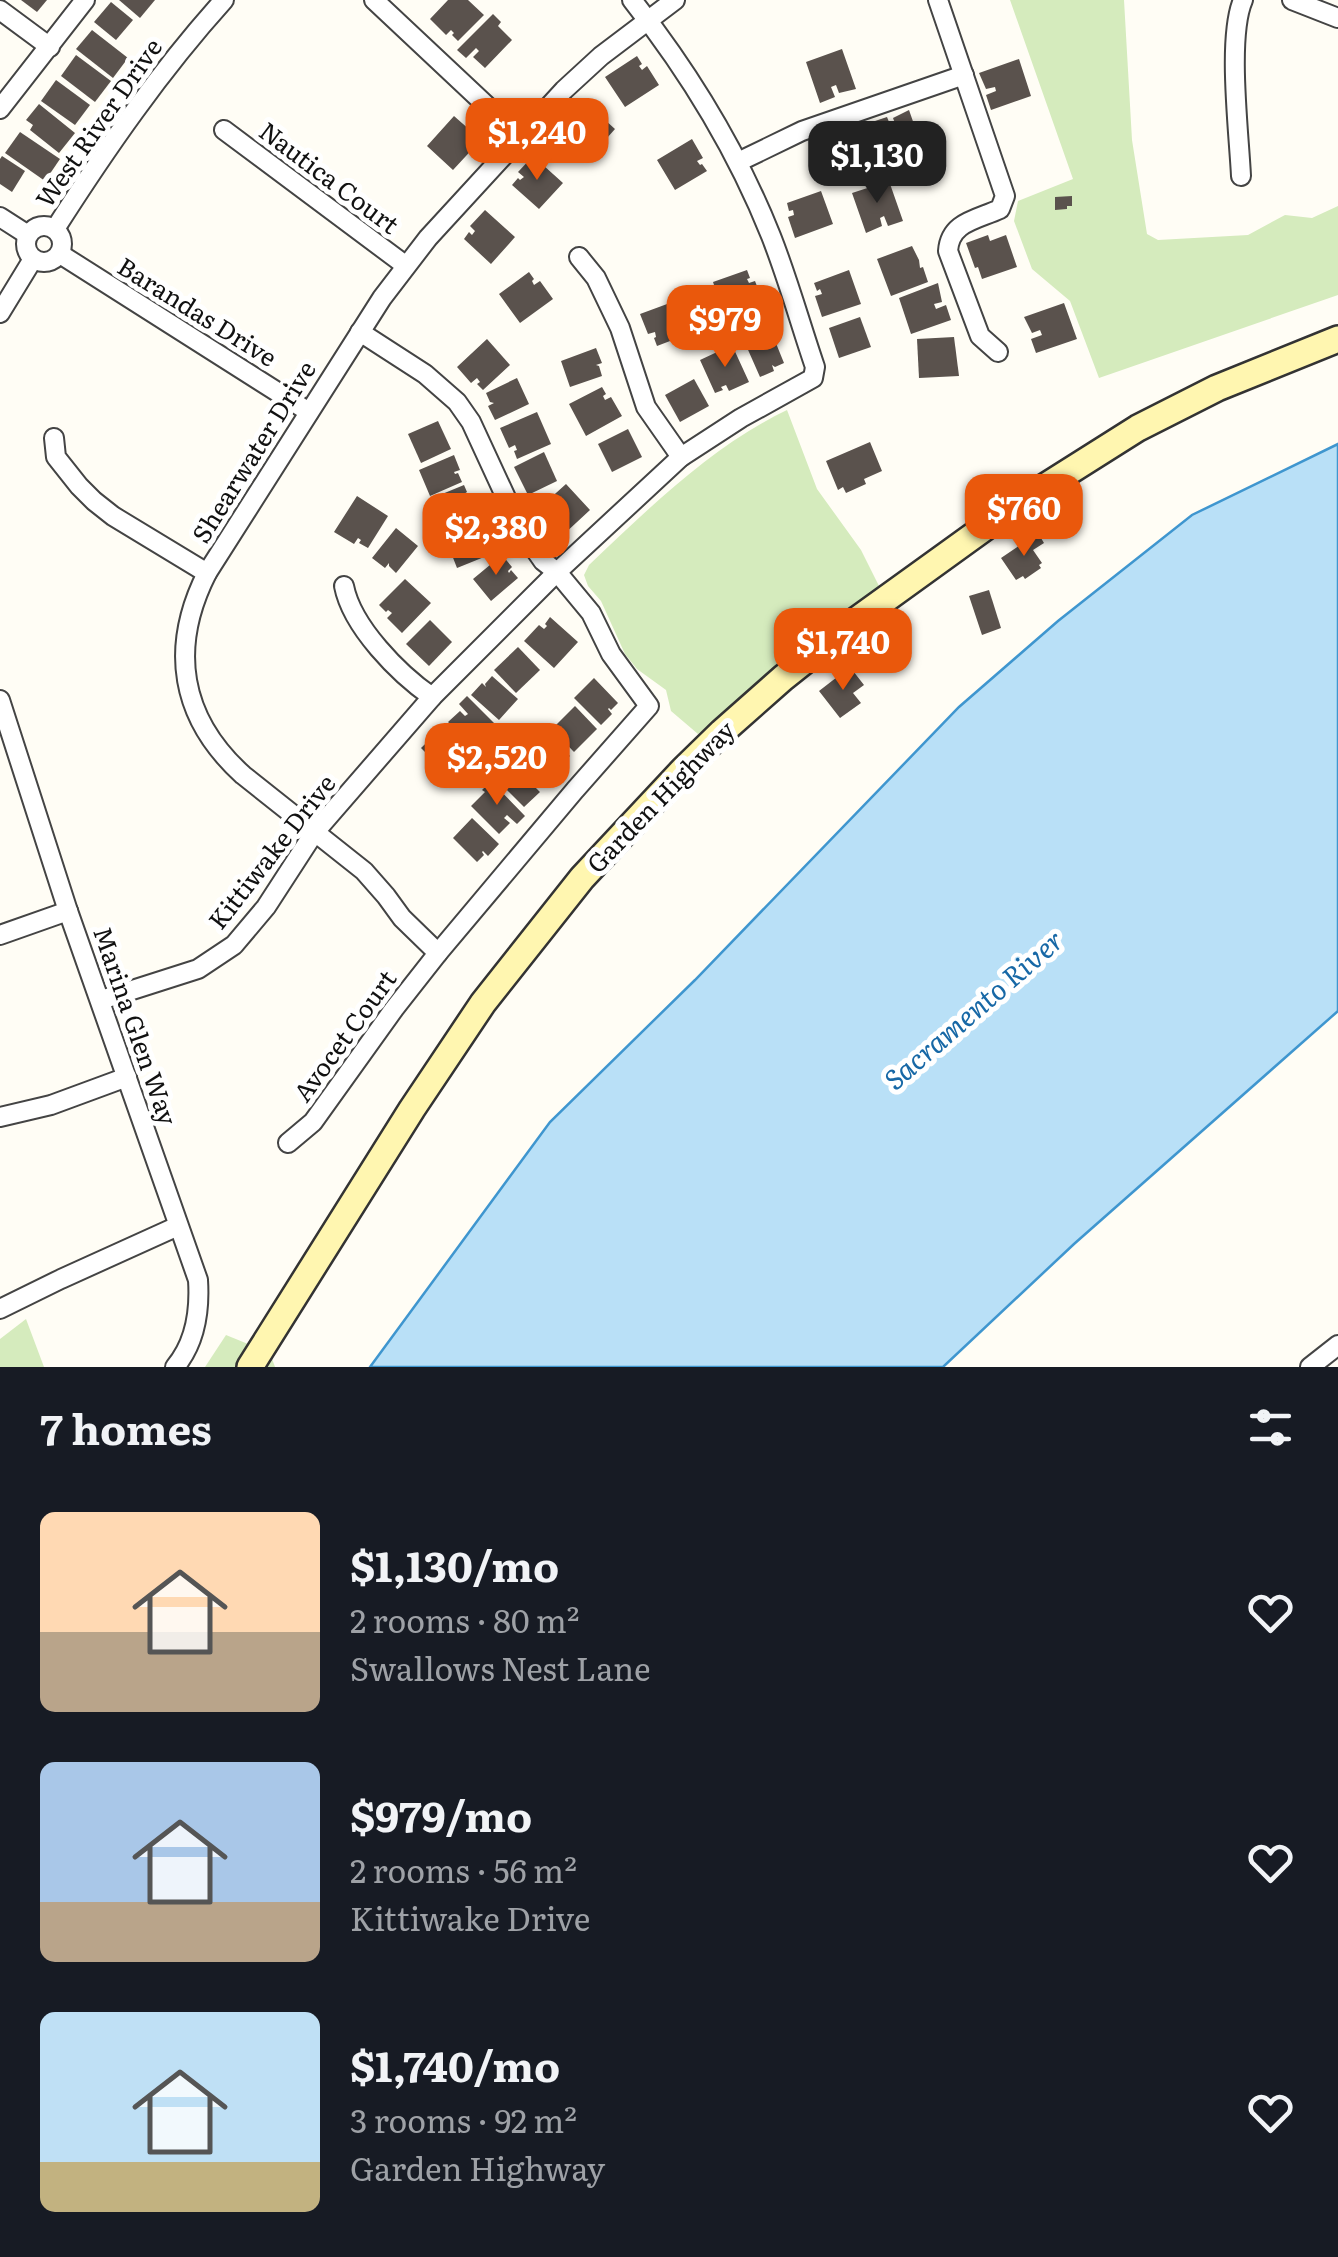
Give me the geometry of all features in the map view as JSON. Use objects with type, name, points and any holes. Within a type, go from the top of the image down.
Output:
[{"type":"main road","name":"Garden Highway","points":[[250,1367],[483,1003],[593,866],[722,732],[847,627],[1016,505],[1138,428],[1217,388],[1338,339]]},
{"type":"street","points":[[0,109],[85,0]]},
{"type":"street","name":"West River Drive","points":[[54,230],[123,126],[224,0]]},
{"type":"street","points":[[374,0],[520,137]]},
{"type":"street","points":[[632,0],[684,70],[738,162],[802,131],[964,75]]},
{"type":"street","name":"Shearwater Drive","points":[[438,953],[402,918],[364,871],[314,834],[211,742],[196,713],[185,671],[184,646],[191,609],[206,573],[405,265],[564,90],[674,0]]},
{"type":"street","points":[[938,0],[1005,196],[1000,209],[957,228],[949,236],[948,251],[980,336],[998,352]]},
{"type":"street","points":[[1241,176],[1236,38],[1244,0]]},
{"type":"street","points":[[1292,0],[1338,18]]},
{"type":"street","points":[[0,10],[50,46]]},
{"type":"street","name":"Nautica Court","points":[[224,130],[405,265]]},
{"type":"street","name":"Kittiwake Drive","points":[[101,1000],[198,969],[219,957],[248,931],[314,834],[432,697],[556,572],[681,456],[814,378],[815,367],[772,239],[738,162]]},
{"type":"street","points":[[0,217],[28,235]]},
{"type":"street","points":[[40,226],[54,230],[61,238],[60,254],[48,262],[34,259],[26,245],[28,235],[40,226]]},
{"type":"street","name":"Barandas Drive","points":[[60,254],[309,412]]},
{"type":"street","points":[[579,257],[596,278],[620,328],[646,407],[681,456]]},
{"type":"street","points":[[0,313],[34,259]]},
{"type":"street","points":[[360,332],[426,374],[457,402],[471,422],[520,528],[543,561],[556,572]]},
{"type":"street","points":[[54,438],[56,457],[94,501],[206,573]]},
{"type":"street","name":"Avocet Court","points":[[288,1142],[313,1122],[438,953],[649,706],[610,654],[591,612],[556,572]]},
{"type":"street","points":[[344,586],[362,626],[406,676],[432,697]]},
{"type":"street","name":"Marina Glen Way","points":[[0,700],[4,725],[198,1280],[200,1300],[194,1330],[175,1367]]},
{"type":"street","points":[[0,935],[68,910]]},
{"type":"street","points":[[0,1117],[51,1105],[126,1077]]},
{"type":"street","points":[[0,1309],[178,1226]]},
{"type":"street","points":[[1310,1367],[1338,1345]]},
{"type":"green space","points":[[1010,0],[1124,0],[1132,140],[1147,234],[1158,240],[1248,235],[1285,215],[1312,218],[1338,206],[1338,295],[1099,378],[1070,301],[1032,269],[1014,221],[1018,201],[1073,179]]},
{"type":"green space","points":[[787,410],[817,489],[861,550],[881,590],[698,734],[671,711],[666,690],[637,669],[625,654],[601,601],[584,575],[589,565],[682,480],[733,441]]},
{"type":"green space","points":[[26,1319],[44,1367],[0,1367],[0,1339]]},
{"type":"green space","points":[[226,1335],[270,1353],[275,1367],[205,1367]]},
{"type":"water","name":"Sacramento River","points":[[1338,444],[1338,1011],[1074,1244],[943,1367],[370,1367],[550,1122],[695,980],[959,707],[1058,621],[1192,515]]},
{"type":"building","points":[[21,0],[47,0],[37,12]]},
{"type":"building","points":[[119,0],[155,0],[140,18]]},
{"type":"building","points":[[448,0],[468,0],[484,15],[458,41],[451,30],[446,35],[430,19]]},
{"type":"building","points":[[111,2],[133,20],[116,40],[94,22]]},
{"type":"building","points":[[493,14],[501,22],[498,26],[512,40],[485,68],[473,57],[479,51],[476,48],[466,58],[457,50]]},
{"type":"building","points":[[92,30],[128,58],[113,78],[76,49]]},
{"type":"building","points":[[842,49],[856,89],[839,93],[836,85],[831,87],[835,97],[820,103],[806,62]]},
{"type":"building","points":[[76,55],[111,81],[95,102],[61,76]]},
{"type":"building","points":[[637,56],[642,70],[647,66],[659,85],[625,107],[605,77]]},
{"type":"building","points":[[1019,59],[1031,96],[991,110],[986,95],[996,91],[995,87],[986,89],[979,73]]},
{"type":"building","points":[[56,80],[90,105],[75,125],[41,101]]},
{"type":"building","points":[[585,102],[615,129],[591,156],[564,131],[575,123],[570,118]]},
{"type":"building","points":[[39,104],[75,133],[59,153],[30,130],[33,125],[26,120]]},
{"type":"building","points":[[909,110],[923,150],[886,163],[872,122],[887,117],[891,127],[896,126],[893,118]]},
{"type":"building","points":[[454,116],[471,131],[466,136],[478,143],[453,170],[427,146]]},
{"type":"building","points":[[868,124],[882,164],[846,177],[832,136],[847,131],[850,141],[855,140],[852,132]]},
{"type":"building","points":[[20,132],[60,159],[45,181],[5,153]]},
{"type":"building","points":[[692,139],[703,158],[697,161],[707,171],[675,190],[657,160]]},
{"type":"building","points":[[2,156],[25,171],[12,192],[0,184]]},
{"type":"building","points":[[533,156],[563,183],[539,209],[512,185],[524,177],[518,172]]},
{"type":"building","points":[[889,181],[903,221],[888,226],[884,216],[880,218],[882,226],[866,233],[852,193]]},
{"type":"building","points":[[821,191],[833,224],[795,238],[788,217],[794,215],[793,210],[789,211],[787,203]]},
{"type":"building","points":[[1072,196],[1072,206],[1055,210],[1055,197]]},
{"type":"building","points":[[485,210],[515,237],[491,264],[464,239],[475,231],[470,226]]},
{"type":"building","points":[[988,235],[990,241],[1006,235],[1017,267],[982,279],[966,243]]},
{"type":"building","points":[[912,246],[928,282],[891,296],[877,259]]},
{"type":"building","points":[[747,270],[749,283],[755,281],[763,302],[724,315],[713,282]]},
{"type":"building","points":[[849,270],[861,304],[822,317],[815,296],[822,294],[814,283]]},
{"type":"building","points":[[529,272],[534,285],[540,281],[553,299],[520,323],[499,294]]},
{"type":"building","points":[[938,283],[942,302],[934,304],[936,309],[946,305],[951,320],[911,334],[899,298]]},
{"type":"building","points":[[678,300],[691,333],[657,346],[655,332],[648,334],[640,314]]},
{"type":"building","points":[[1064,303],[1077,339],[1036,353],[1031,339],[1042,335],[1040,330],[1032,333],[1024,317]]},
{"type":"building","points":[[860,317],[871,347],[839,358],[829,328]]},
{"type":"building","points":[[771,331],[784,363],[772,365],[774,371],[760,377],[745,343]]},
{"type":"building","points":[[954,337],[959,376],[919,378],[917,339]]},
{"type":"building","points":[[487,339],[510,365],[483,390],[477,378],[471,383],[457,367]]},
{"type":"building","points":[[732,345],[749,382],[729,391],[726,385],[715,393],[700,360]]},
{"type":"building","points":[[596,348],[602,363],[596,365],[602,376],[570,387],[561,361]]},
{"type":"building","points":[[517,378],[529,404],[495,420],[488,406],[494,403],[486,393]]},
{"type":"building","points":[[694,379],[709,406],[680,422],[665,395]]},
{"type":"building","points":[[602,387],[605,400],[611,397],[622,416],[586,436],[569,404]]},
{"type":"building","points":[[537,412],[551,444],[517,459],[515,445],[509,448],[500,428]]},
{"type":"building","points":[[438,421],[451,449],[421,463],[408,434]]},
{"type":"building","points":[[628,429],[642,457],[612,472],[598,444]]},
{"type":"building","points":[[870,442],[882,471],[846,493],[843,487],[838,490],[826,461]]},
{"type":"building","points":[[544,452],[557,481],[528,495],[514,467]]},
{"type":"building","points":[[454,455],[460,470],[454,472],[462,482],[430,496],[419,470]]},
{"type":"building","points":[[566,484],[590,510],[563,535],[556,523],[551,527],[536,511]]},
{"type":"building","points":[[464,485],[466,498],[472,496],[481,516],[444,532],[430,499]]},
{"type":"building","points":[[357,496],[388,516],[368,548],[358,538],[354,544],[334,532]]},
{"type":"building","points":[[486,522],[491,532],[479,538],[487,538],[494,553],[457,568],[450,550],[446,552],[441,541]]},
{"type":"building","points":[[396,528],[418,546],[396,573],[389,563],[385,568],[372,558]]},
{"type":"building","points":[[1038,533],[1044,543],[1033,550],[1041,568],[1016,580],[1001,558]]},
{"type":"building","points":[[502,555],[512,567],[509,573],[511,570],[518,578],[491,601],[473,579]]},
{"type":"building","points":[[405,579],[431,603],[402,633],[387,618],[392,613],[379,605]]},
{"type":"building","points":[[989,590],[1001,628],[982,635],[969,596]]},
{"type":"building","points":[[550,617],[578,642],[554,668],[524,641],[539,625],[544,629]]},
{"type":"building","points":[[430,620],[452,642],[429,666],[406,644]]},
{"type":"building","points":[[518,647],[540,670],[516,693],[494,670]]},
{"type":"building","points":[[850,667],[864,685],[853,693],[861,703],[840,718],[819,691]]},
{"type":"building","points":[[492,676],[518,699],[499,720],[471,695],[482,683],[486,687]]},
{"type":"building","points":[[594,678],[618,703],[608,709],[612,714],[601,725],[574,698]]},
{"type":"building","points":[[467,696],[501,730],[476,750],[448,722],[460,711],[468,714],[459,704]]},
{"type":"building","points":[[575,706],[597,729],[574,752],[552,729]]},
{"type":"building","points":[[445,725],[467,747],[443,770],[421,748]]},
{"type":"building","points":[[543,729],[570,756],[558,767],[554,763],[547,773],[523,749]]},
{"type":"building","points":[[521,753],[547,780],[540,786],[538,783],[535,787],[540,792],[524,807],[495,778]]},
{"type":"building","points":[[491,781],[525,816],[517,824],[507,815],[504,818],[510,823],[499,834],[471,806]]},
{"type":"building","points":[[472,818],[499,844],[488,856],[483,851],[477,862],[453,838]]}]
